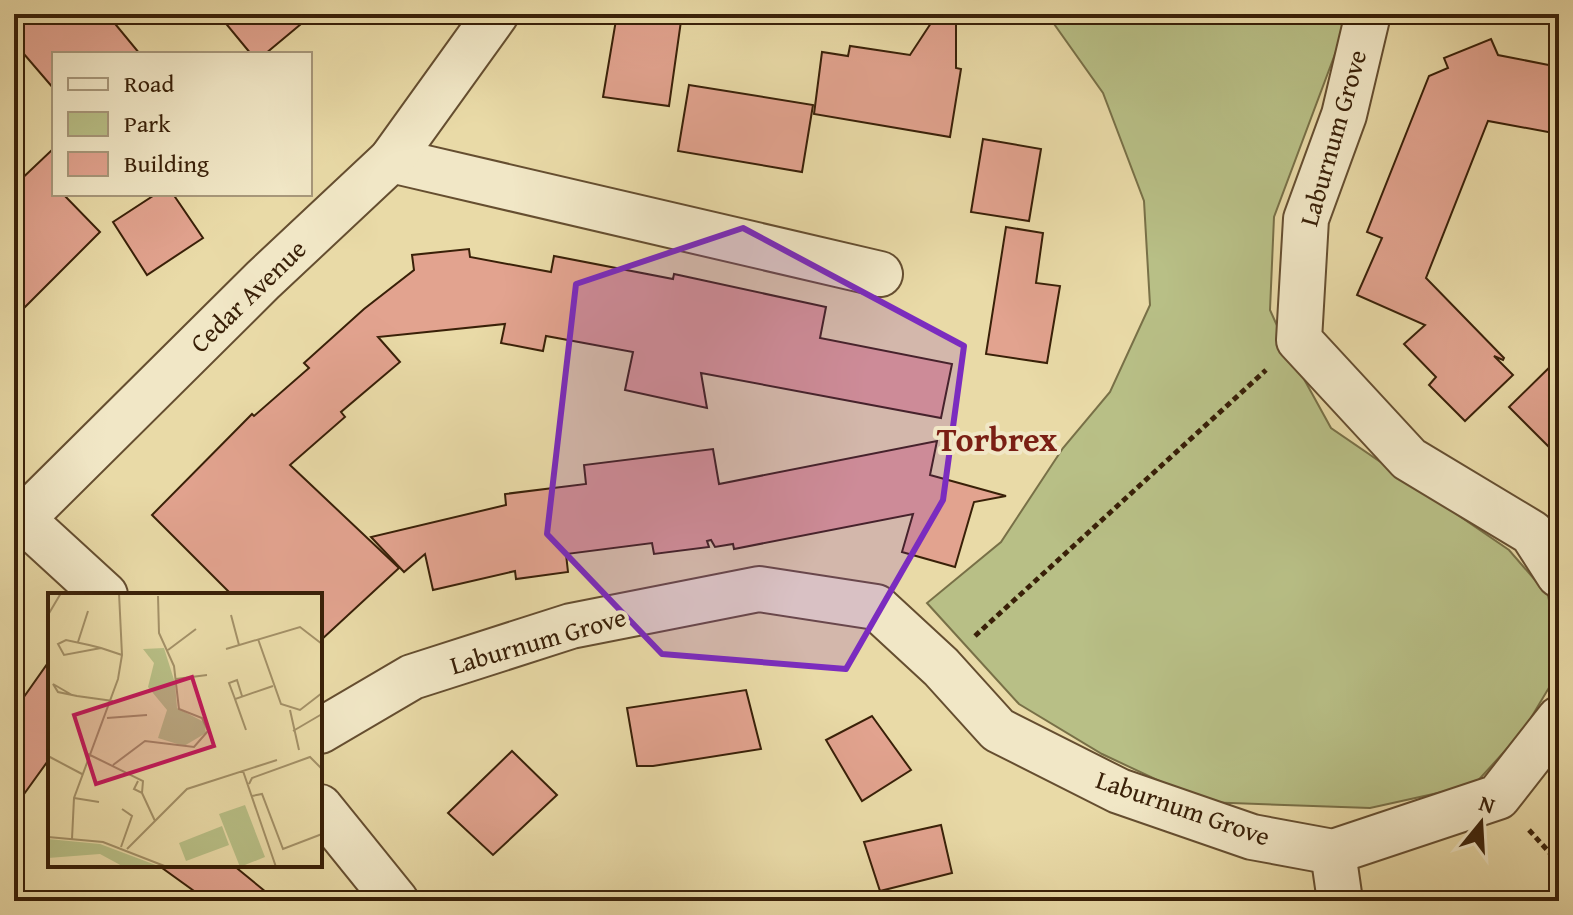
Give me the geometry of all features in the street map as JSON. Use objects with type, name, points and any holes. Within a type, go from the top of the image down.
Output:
[{"type":"street","name":"Cedar Avenue","points":[[17,522],[263,280],[391,160],[496,14]]},
{"type":"street","name":"Laburnum Grove","points":[[1299,340],[1306,219],[1344,115],[1368,14]]},
{"type":"street","points":[[391,160],[880,274]]},
{"type":"street","points":[[1299,340],[1409,459],[1532,533],[1559,575]]},
{"type":"street","points":[[17,522],[103,593]]},
{"type":"street","name":"Laburnum Grove","points":[[322,730],[412,677],[498,649],[571,626],[759,589],[876,607],[941,667],[998,730],[1119,791],[1252,837],[1333,852],[1498,797],[1559,719]]},
{"type":"street","points":[[322,809],[396,901]]},
{"type":"street","points":[[1333,852],[1340,901]]},
{"type":"path","points":[[941,667],[1299,340]]},
{"type":"highlighted area","points":[[743,228],[964,346],[943,500],[846,669],[662,654],[547,534],[576,284]]},
{"type":"green space","points":[[1047,14],[1350,14],[1274,217],[1270,310],[1331,428],[1509,550],[1548,595],[1559,652],[1559,671],[1523,731],[1474,785],[1370,808],[1204,802],[1102,754],[1019,704],[927,603],[1001,542],[1063,448],[1110,392],[1150,305],[1144,201],[1103,93]]},
{"type":"building","points":[[14,14],[107,14],[138,52],[52,52],[52,87],[24,54],[14,54]]},
{"type":"building","points":[[218,14],[313,14],[267,52],[249,52]]},
{"type":"building","points":[[617,14],[682,14],[669,106],[603,97]]},
{"type":"building","points":[[937,14],[956,14],[956,68],[961,69],[950,137],[814,114],[822,52],[848,56],[850,46],[910,55]]},
{"type":"building","points":[[1491,39],[1498,55],[1559,67],[1559,134],[1488,121],[1426,278],[1504,358],[1494,356],[1513,375],[1465,421],[1429,385],[1436,377],[1404,344],[1425,325],[1357,295],[1382,238],[1367,232],[1429,76],[1448,68],[1444,58]]},
{"type":"building","points":[[689,85],[813,105],[802,172],[678,151]]},
{"type":"building","points":[[983,139],[1041,149],[1029,221],[971,212]]},
{"type":"building","points":[[52,150],[52,196],[65,196],[100,232],[14,318],[14,186]]},
{"type":"building","points":[[153,196],[174,196],[203,238],[147,275],[113,222]]},
{"type":"building","points":[[1006,227],[1043,233],[1036,283],[1060,286],[1047,363],[986,354]]},
{"type":"building","points":[[469,249],[470,257],[551,272],[554,256],[673,279],[674,274],[826,307],[820,338],[952,364],[941,418],[701,373],[707,408],[625,390],[633,352],[546,336],[543,351],[501,343],[505,324],[378,337],[400,362],[341,412],[345,417],[290,465],[399,568],[322,639],[322,593],[230,593],[152,515],[252,414],[254,416],[309,368],[304,363],[364,309],[414,270],[412,255]]},
{"type":"building","points":[[1559,358],[1559,457],[1509,407]]},
{"type":"building","points":[[937,441],[930,475],[1006,496],[974,502],[955,567],[902,552],[913,514],[734,549],[733,544],[715,547],[711,540],[707,541],[709,547],[654,554],[652,543],[566,554],[568,572],[516,579],[515,571],[433,590],[425,554],[404,572],[371,537],[506,505],[505,494],[586,484],[584,465],[713,449],[719,484]]},
{"type":"building","points":[[48,663],[48,761],[14,808],[14,711]]},
{"type":"building","points":[[746,690],[761,749],[637,766],[627,708]]},
{"type":"building","points":[[872,716],[911,770],[862,801],[826,740]]},
{"type":"building","points":[[512,751],[557,795],[493,855],[448,813]]},
{"type":"building","points":[[941,825],[952,873],[880,891],[864,842]]},
{"type":"building","points":[[161,867],[235,867],[277,901],[208,901]]},
{"type":"district","name":"Torbrex","points":[[997,439]]}]
